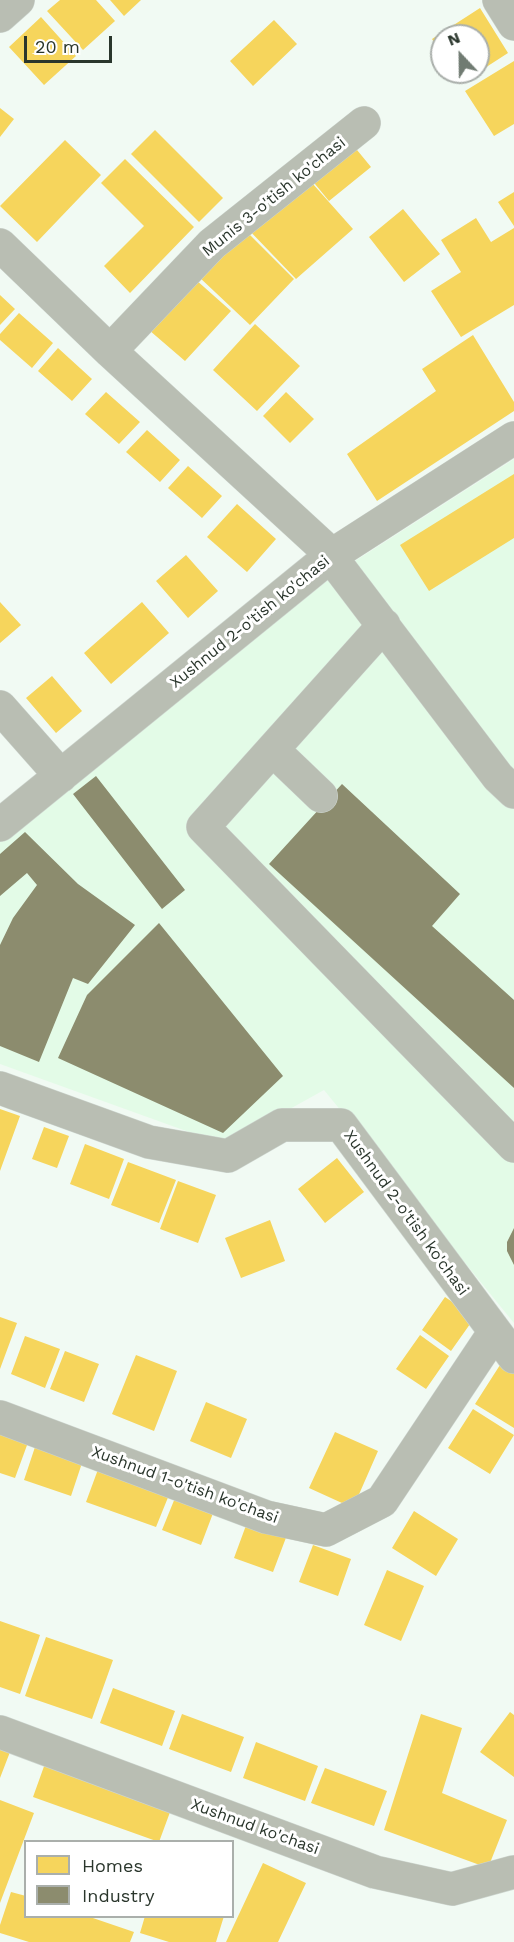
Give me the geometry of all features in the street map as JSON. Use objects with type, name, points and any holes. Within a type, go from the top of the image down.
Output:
[{"type":"street","points":[[0,16],[18,0]]},
{"type":"street","points":[[499,0],[514,24]]},
{"type":"street","name":"Munis 3-o'tish ko'chasi","points":[[110,351],[212,244],[364,123]]},
{"type":"street","points":[[0,245],[110,351],[332,555],[498,777],[514,792]]},
{"type":"street","name":"Xushnud 2-o'tish ko'chasi","points":[[0,825],[332,555],[514,438]]},
{"type":"street","points":[[384,625],[203,827],[514,1146]]},
{"type":"street","points":[[0,707],[62,776]]},
{"type":"street","points":[[273,750],[321,795]]},
{"type":"street","name":"Xushnud 2-o'tish ko'chasi","points":[[0,1088],[149,1142],[228,1156],[282,1125],[341,1125],[504,1345]]},
{"type":"street","name":"Xushnud 1-o'tish ko'chasi","points":[[0,1417],[266,1517],[326,1530],[382,1501],[504,1345]]},
{"type":"street","name":"Xushnud ko'chasi","points":[[0,1732],[375,1872],[452,1888],[514,1872]]},
{"type":"shaded area","points":[[514,459],[514,1323],[324,1090],[225,1145],[0,1064],[0,839],[341,570]]},
{"type":"building: Homes","points":[[60,0],[96,0],[115,21],[83,50],[47,11]]},
{"type":"building: Homes","points":[[110,0],[141,0],[124,16]]},
{"type":"building: Homes","points":[[480,8],[490,24],[455,24]]},
{"type":"building: Homes","points":[[41,17],[76,56],[44,85],[9,47]]},
{"type":"building: Homes","points":[[274,20],[297,44],[253,86],[230,61]]},
{"type":"building: Homes","points":[[490,24],[508,53],[490,65]]},
{"type":"building: Homes","points":[[514,61],[514,124],[494,136],[465,91],[476,84],[490,84],[490,76]]},
{"type":"building: Homes","points":[[0,108],[14,119],[0,137]]},
{"type":"building: Homes","points":[[155,130],[223,198],[199,222],[131,154]]},
{"type":"building: Homes","points":[[348,139],[371,167],[329,201],[306,173]]},
{"type":"building: Homes","points":[[65,140],[101,175],[37,242],[0,206]]},
{"type":"building: Homes","points":[[125,159],[194,227],[130,293],[104,266],[144,226],[101,183]]},
{"type":"building: Homes","points":[[304,174],[353,229],[296,279],[245,226]]},
{"type":"building: Homes","points":[[514,192],[514,226],[498,202]]},
{"type":"building: Homes","points":[[403,209],[440,254],[404,282],[369,237]]},
{"type":"building: Homes","points":[[476,218],[491,242],[514,228],[514,305],[461,337],[431,291],[461,272],[441,240]]},
{"type":"building: Homes","points":[[243,228],[294,279],[250,325],[198,276]]},
{"type":"building: Homes","points":[[195,279],[231,311],[185,361],[149,330]]},
{"type":"building: Homes","points":[[0,295],[15,309],[0,325]]},
{"type":"building: Homes","points":[[19,313],[53,343],[32,368],[0,340],[0,334]]},
{"type":"building: Homes","points":[[255,324],[300,366],[257,411],[213,370]]},
{"type":"building: Homes","points":[[473,335],[514,402],[514,411],[377,501],[347,454],[436,391],[422,369]]},
{"type":"building: Homes","points":[[58,348],[92,379],[72,401],[38,371]]},
{"type":"building: Homes","points":[[106,392],[140,422],[119,444],[85,414]]},
{"type":"building: Homes","points":[[286,392],[314,419],[290,443],[263,416]]},
{"type":"building: Homes","points":[[147,430],[180,460],[160,482],[126,452]]},
{"type":"building: Homes","points":[[188,466],[222,496],[202,518],[168,488]]},
{"type":"building: Homes","points":[[514,474],[514,538],[429,591],[400,545]]},
{"type":"building: Homes","points":[[237,504],[276,539],[247,572],[207,537]]},
{"type":"building: Homes","points":[[186,555],[218,591],[188,618],[156,581]]},
{"type":"building: Homes","points":[[0,602],[21,625],[0,643]]},
{"type":"building: Homes","points":[[142,602],[169,633],[111,684],[84,653]]},
{"type":"building: Homes","points":[[52,676],[82,711],[56,733],[26,698]]},
{"type":"building: Homes","points":[[0,1109],[20,1116],[0,1171]]},
{"type":"building: Homes","points":[[44,1127],[69,1136],[57,1168],[32,1159]]},
{"type":"building: Homes","points":[[85,1144],[124,1159],[109,1199],[70,1184]]},
{"type":"building: Homes","points":[[337,1158],[364,1192],[325,1223],[298,1189]]},
{"type":"building: Homes","points":[[128,1162],[176,1180],[159,1223],[111,1205]]},
{"type":"building: Homes","points":[[178,1181],[216,1195],[198,1243],[160,1229]]},
{"type":"building: Homes","points":[[270,1220],[285,1261],[241,1278],[225,1238]]},
{"type":"building: Homes","points":[[445,1297],[475,1317],[451,1351],[422,1330]]},
{"type":"building: Homes","points":[[0,1317],[17,1323],[0,1369]]},
{"type":"building: Homes","points":[[420,1335],[449,1356],[426,1389],[396,1369]]},
{"type":"building: Homes","points":[[25,1336],[60,1349],[45,1388],[11,1374]]},
{"type":"building: Homes","points":[[65,1351],[99,1364],[84,1402],[50,1389]]},
{"type":"building: Homes","points":[[136,1355],[177,1371],[154,1431],[112,1414]]},
{"type":"building: Homes","points":[[500,1365],[514,1374],[514,1428],[475,1404]]},
{"type":"building: Homes","points":[[206,1402],[247,1419],[231,1458],[190,1441]]},
{"type":"building: Homes","points":[[473,1409],[514,1435],[490,1474],[448,1448]]},
{"type":"building: Homes","points":[[0,1426],[30,1437],[15,1478],[0,1473]]},
{"type":"building: Homes","points":[[335,1432],[378,1451],[353,1508],[309,1488]]},
{"type":"building: Homes","points":[[37,1441],[84,1457],[71,1496],[24,1480]]},
{"type":"building: Homes","points":[[100,1464],[171,1490],[156,1527],[86,1502]]},
{"type":"building: Homes","points":[[177,1493],[215,1508],[201,1545],[162,1530]]},
{"type":"building: Homes","points":[[414,1511],[458,1539],[436,1576],[392,1548]]},
{"type":"building: Homes","points":[[248,1520],[287,1535],[273,1572],[234,1558]]},
{"type":"building: Homes","points":[[313,1545],[351,1559],[338,1596],[299,1582]]},
{"type":"building: Homes","points":[[387,1570],[424,1586],[401,1641],[364,1625]]},
{"type":"building: Homes","points":[[0,1621],[40,1635],[20,1694],[0,1687]]},
{"type":"building: Homes","points":[[46,1637],[113,1660],[92,1719],[25,1696]]},
{"type":"building: Homes","points":[[113,1688],[175,1711],[162,1746],[100,1723]]},
{"type":"building: Homes","points":[[510,1712],[514,1715],[514,1777],[480,1752]]},
{"type":"building: Homes","points":[[182,1714],[244,1737],[231,1772],[169,1749]]},
{"type":"building: Homes","points":[[421,1714],[462,1728],[442,1793],[507,1820],[488,1868],[384,1830]]},
{"type":"building: Homes","points":[[256,1742],[318,1766],[305,1801],[243,1778]]},
{"type":"building: Homes","points":[[0,1748],[10,1752],[0,1778]]},
{"type":"building: Homes","points":[[47,1758],[173,1804],[160,1840],[153,1840],[33,1797]]},
{"type":"building: Homes","points":[[325,1768],[387,1791],[374,1826],[311,1803]]},
{"type":"building: Homes","points":[[0,1800],[34,1813],[0,1903]]},
{"type":"building: Homes","points":[[263,1863],[306,1883],[278,1942],[226,1942]]},
{"type":"building: Homes","points":[[11,1892],[24,1895],[24,1918],[93,1918],[134,1932],[130,1942],[29,1942],[0,1933],[0,1925]]},
{"type":"building: Homes","points":[[144,1918],[223,1918],[216,1942],[169,1942],[140,1933]]},
{"type":"building: Industry","points":[[96,776],[185,890],[162,909],[73,794]]},
{"type":"building: Industry","points":[[342,784],[460,894],[432,926],[514,1000],[514,1088],[269,864]]},
{"type":"building: Industry","points":[[25,832],[78,884],[135,925],[88,984],[73,978],[39,1062],[0,1046],[0,945],[13,918],[37,885],[27,873],[0,896],[0,854]]},
{"type":"building: Industry","points":[[159,923],[283,1076],[223,1133],[58,1058],[87,995]]},
{"type":"building: Industry","points":[[514,1228],[514,1265],[507,1251],[507,1242]]}]
